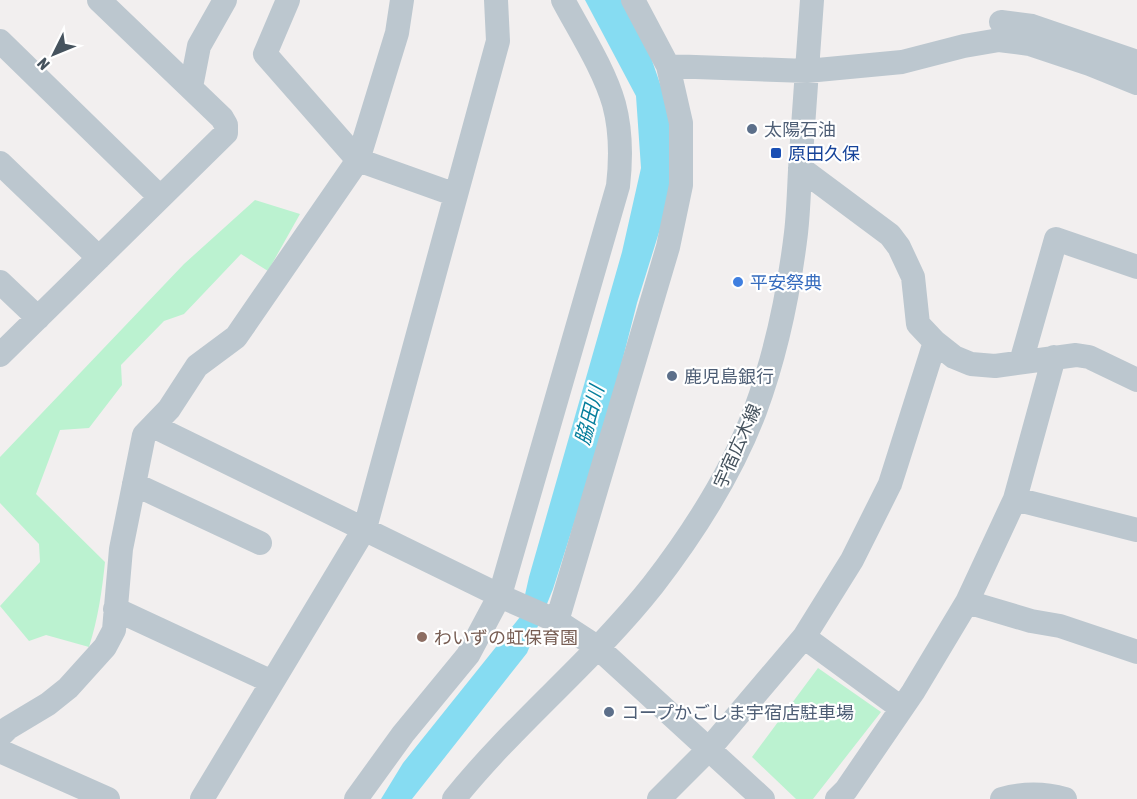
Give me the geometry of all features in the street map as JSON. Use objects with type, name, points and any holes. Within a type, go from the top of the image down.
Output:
[{"type":"street","points":[[0,355],[226,133],[226,125],[222,118],[99,0]]},
{"type":"street","points":[[190,87],[200,46],[225,0]]},
{"type":"street","points":[[288,0],[265,54],[358,160],[456,195]]},
{"type":"street","points":[[0,736],[8,728],[48,704],[68,688],[105,646],[114,630],[121,549],[144,435],[169,409],[197,366],[236,337],[358,160],[397,33],[402,0]]},
{"type":"street","points":[[202,799],[365,528],[498,41],[496,0]]},
{"type":"street","points":[[356,799],[403,734],[468,655],[505,597],[618,186],[619,139],[612,99],[563,0]]},
{"type":"street","points":[[553,619],[677,213],[681,185],[681,123],[668,66],[633,0]]},
{"type":"street","name":"宇宿広木線","points":[[453,799],[476,771],[597,647],[652,586],[709,506],[733,460],[754,412],[769,366],[796,233],[812,0]]},
{"type":"street","points":[[668,66],[807,71],[902,62],[964,46],[1001,21],[1032,26],[1137,62]]},
{"type":"street","points":[[1001,21],[1030,44],[1137,83]]},
{"type":"street","points":[[0,41],[160,197]]},
{"type":"street","points":[[0,163],[99,258]]},
{"type":"street","points":[[800,168],[890,235],[899,247],[913,277],[918,324],[954,357],[971,364],[994,366],[1076,355],[1089,357],[1137,381]]},
{"type":"street","points":[[1021,362],[1056,239],[1137,267]]},
{"type":"street","points":[[0,282],[38,318]]},
{"type":"street","points":[[659,799],[709,748],[804,637],[852,560],[890,484],[935,342]]},
{"type":"street","points":[[837,799],[846,790],[936,656],[968,602],[1015,500],[1054,357]]},
{"type":"street","points":[[153,426],[553,619],[597,647],[763,799]]},
{"type":"street","points":[[134,484],[260,543]]},
{"type":"street","points":[[1015,500],[1137,530]]},
{"type":"street","points":[[968,602],[1031,621],[1060,626],[1137,652]]},
{"type":"street","points":[[115,609],[272,682]]},
{"type":"street","points":[[804,637],[900,708]]},
{"type":"street","points":[[0,750],[108,799]]},
{"type":"street","points":[[1002,799],[1029,794],[1065,799]]},
{"type":"green space","points":[[255,200],[300,214],[268,271],[241,254],[184,314],[164,321],[121,365],[122,385],[89,428],[60,430],[36,494],[105,562],[101,594],[89,647],[46,635],[29,641],[0,606],[40,562],[39,544],[0,503],[0,457],[184,264]]},
{"type":"green space","points":[[818,668],[881,712],[813,799],[796,799],[752,757]]},
{"type":"water","name":"脇田川","points":[[585,0],[624,0],[646,43],[675,127],[675,181],[637,303],[608,417],[553,589],[527,653],[412,799],[381,799],[403,763],[520,617],[529,577],[622,252],[641,168],[636,96]]},
{"type":"place","name":"太陽石油","points":[[752,129]]},
{"type":"place","name":"原田久保","points":[[776,153]]},
{"type":"place","name":"平安祭典","points":[[738,282]]},
{"type":"place","name":"鹿児島銀行","points":[[672,376]]},
{"type":"place","name":"わいずの虹保育園","points":[[422,637]]},
{"type":"place","name":"コープかごしま宇宿店駐車場","points":[[609,712]]}]
